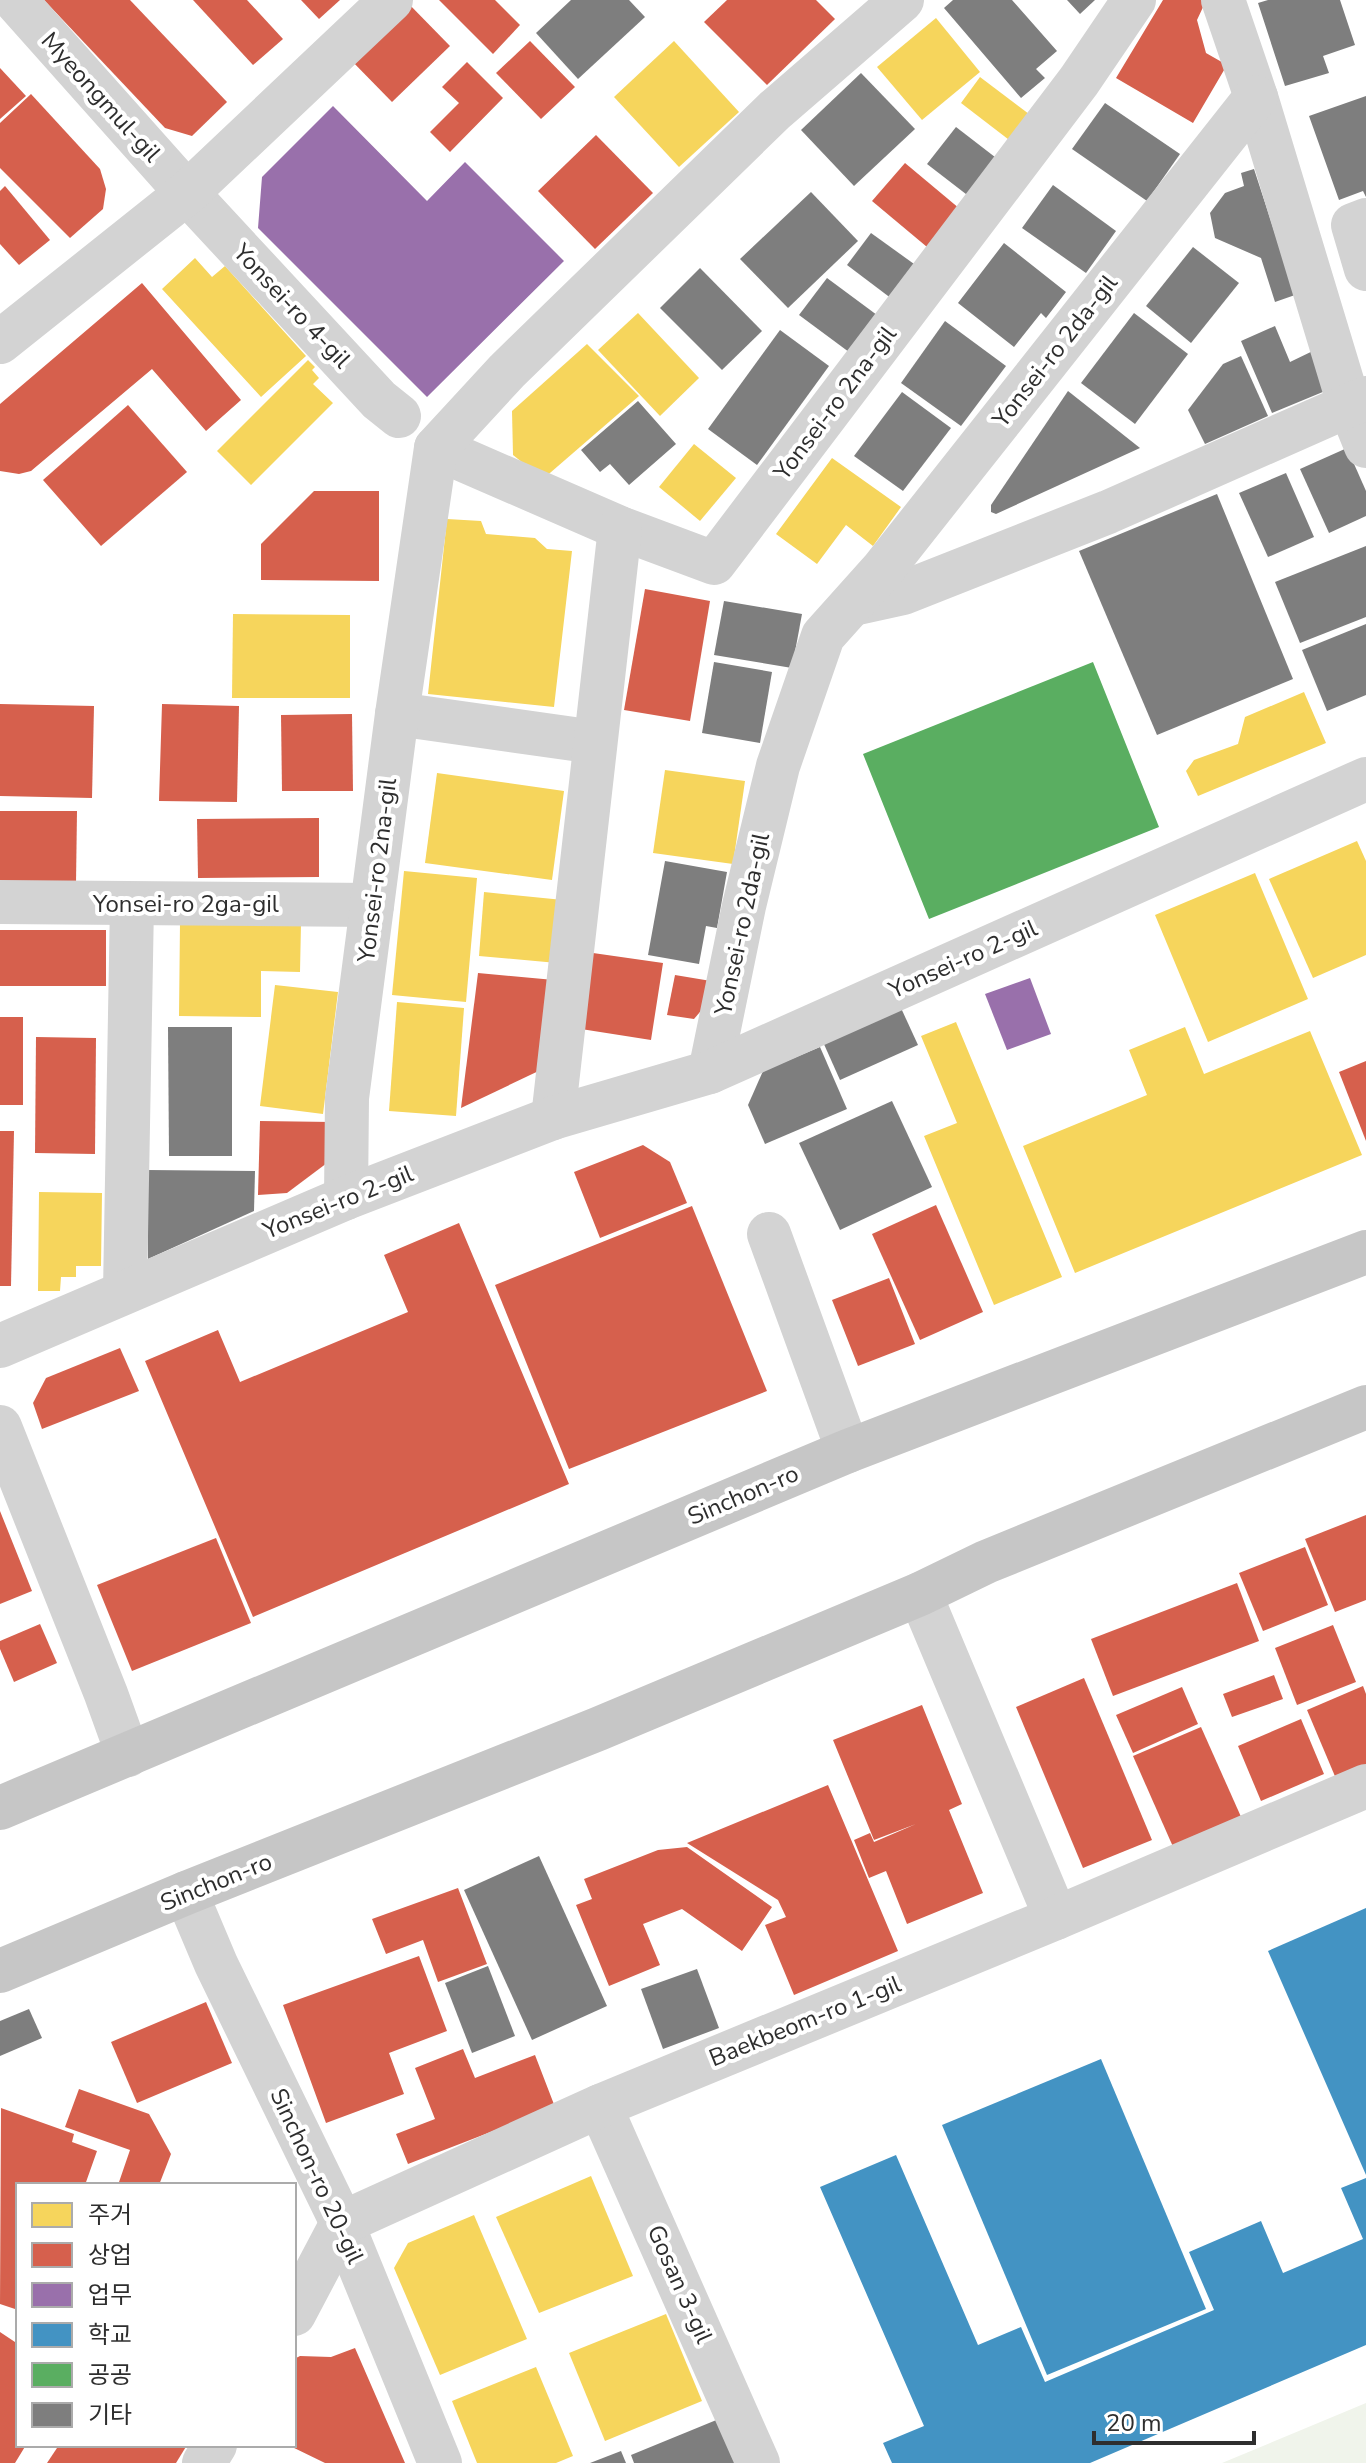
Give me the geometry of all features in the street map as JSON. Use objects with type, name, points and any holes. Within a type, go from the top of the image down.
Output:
[{"type":"main road","name":"Sinchon-ro","points":[[0,1808],[848,1451],[1366,1252]]},
{"type":"main road","name":"Sinchon-ro","points":[[0,1971],[186,1893],[598,1729],[920,1594],[986,1562],[1366,1407]]},
{"type":"street","name":"Myeongmul-gil","points":[[15,0],[187,193]]},
{"type":"street","points":[[0,342],[187,193],[391,0]]},
{"type":"street","points":[[436,448],[507,371],[775,110],[902,0]]},
{"type":"street","name":"Yonsei-ro 2na-gil","points":[[346,1198],[347,1098],[397,714],[436,448],[620,528],[714,563],[1079,81],[1134,0]]},
{"type":"street","points":[[1223,0],[1358,401],[1366,446]]},
{"type":"street","name":"Yonsei-ro 2da-gil","points":[[710,1072],[744,906],[778,766],[823,636],[853,604],[1256,97]]},
{"type":"street","name":"Yonsei-ro 4-gil","points":[[187,193],[379,400],[399,416]]},
{"type":"street","points":[[1366,220],[1353,225],[1366,269]]},
{"type":"street","points":[[853,604],[903,593],[1108,512],[1358,401]]},
{"type":"street","points":[[553,1118],[620,528]]},
{"type":"street","points":[[397,714],[595,742]]},
{"type":"street","name":"Yonsei-ro 2-gil","points":[[0,1346],[346,1198],[553,1118],[710,1072],[1366,779]]},
{"type":"street","name":"Yonsei-ro 2ga-gil","points":[[0,902],[372,905]]},
{"type":"street","points":[[125,1291],[132,904]]},
{"type":"street","points":[[769,1234],[848,1451]]},
{"type":"street","points":[[0,1427],[128,1755]]},
{"type":"street","points":[[920,1594],[1056,1918]]},
{"type":"street","name":"Baekbeom-ro 1-gil","points":[[342,2223],[600,2106],[1366,1786]]},
{"type":"street","name":"Sinchon-ro 20-gil","points":[[186,1893],[216,1964],[342,2223],[440,2463]]},
{"type":"street","name":"Gosan 3-gil","points":[[600,2106],[758,2463]]},
{"type":"street","points":[[296,2310],[342,2223]]},
{"type":"shaded area","points":[[1366,2403],[1366,2463],[1222,2463]]},
{"type":"building: 주거","points":[[936,18],[980,72],[922,120],[877,67]]},
{"type":"building: 주거","points":[[674,41],[739,112],[679,167],[614,97]]},
{"type":"building: 주거","points":[[980,77],[1037,120],[1017,146],[961,103]]},
{"type":"building: 주거","points":[[195,258],[212,277],[225,266],[306,356],[261,397],[162,289]]},
{"type":"building: 주거","points":[[638,313],[699,378],[660,416],[598,350]]},
{"type":"building: 주거","points":[[587,344],[639,396],[543,479],[513,455],[512,411]]},
{"type":"building: 주거","points":[[308,360],[319,378],[313,384],[333,403],[251,485],[217,451]]},
{"type":"building: 주거","points":[[694,444],[736,478],[700,521],[659,487]]},
{"type":"building: 주거","points":[[832,458],[901,507],[873,546],[846,525],[817,564],[776,534]]},
{"type":"building: 주거","points":[[447,519],[481,521],[486,534],[535,538],[547,549],[572,551],[554,707],[428,694]]},
{"type":"building: 주거","points":[[233,614],[350,615],[350,698],[232,698]]},
{"type":"building: 주거","points":[[1304,692],[1326,743],[1198,796],[1186,771],[1194,760],[1238,744],[1245,717]]},
{"type":"building: 주거","points":[[665,770],[745,781],[733,864],[653,853]]},
{"type":"building: 주거","points":[[437,773],[564,791],[552,880],[425,863]]},
{"type":"building: 주거","points":[[1357,841],[1366,861],[1366,955],[1313,978],[1269,879]]},
{"type":"building: 주거","points":[[404,871],[477,878],[466,1002],[392,995]]},
{"type":"building: 주거","points":[[1255,873],[1308,999],[1208,1042],[1155,915]]},
{"type":"building: 주거","points":[[484,892],[563,900],[557,963],[479,956]]},
{"type":"building: 주거","points":[[180,922],[301,923],[300,972],[261,971],[261,1017],[179,1016]]},
{"type":"building: 주거","points":[[275,985],[338,992],[323,1114],[260,1106]]},
{"type":"building: 주거","points":[[397,1002],[464,1008],[456,1116],[389,1111]]},
{"type":"building: 주거","points":[[956,1022],[1062,1277],[994,1305],[924,1136],[957,1123],[921,1036]]},
{"type":"building: 주거","points":[[1185,1027],[1204,1074],[1310,1031],[1362,1155],[1075,1273],[1023,1146],[1147,1095],[1129,1050]]},
{"type":"building: 주거","points":[[39,1192],[102,1193],[101,1266],[76,1266],[76,1277],[61,1277],[60,1291],[38,1291]]},
{"type":"building: 주거","points":[[591,2176],[633,2276],[539,2313],[496,2217]]},
{"type":"building: 주거","points":[[474,2215],[527,2339],[440,2375],[394,2268],[408,2243]]},
{"type":"building: 주거","points":[[666,2314],[702,2401],[605,2441],[569,2353]]},
{"type":"building: 주거","points":[[536,2367],[573,2456],[556,2463],[477,2463],[452,2401]]},
{"type":"building: 상업","points":[[44,0],[130,0],[227,102],[192,136],[165,128]]},
{"type":"building: 상업","points":[[193,0],[247,0],[283,39],[253,65]]},
{"type":"building: 상업","points":[[301,0],[340,0],[319,19]]},
{"type":"building: 상업","points":[[405,0],[450,46],[392,102],[347,56]]},
{"type":"building: 상업","points":[[439,0],[495,0],[520,25],[493,54]]},
{"type":"building: 상업","points":[[727,0],[816,0],[835,19],[767,85],[704,22]]},
{"type":"building: 상업","points":[[1163,0],[1203,0],[1197,20],[1206,53],[1227,65],[1193,123],[1116,78]]},
{"type":"building: 상업","points":[[530,41],[575,87],[541,119],[496,73]]},
{"type":"building: 상업","points":[[467,62],[503,98],[450,152],[430,132],[459,103],[442,87]]},
{"type":"building: 상업","points":[[0,68],[26,96],[0,119]]},
{"type":"building: 상업","points":[[31,94],[100,169],[106,189],[103,209],[70,238],[0,168],[0,123]]},
{"type":"building: 상업","points":[[596,135],[653,193],[595,249],[538,191]]},
{"type":"building: 상업","points":[[905,163],[966,214],[933,252],[872,201]]},
{"type":"building: 상업","points":[[5,186],[50,240],[19,265],[0,244],[0,191]]},
{"type":"building: 상업","points":[[142,283],[241,400],[206,431],[152,369],[31,471],[19,474],[0,471],[0,404]]},
{"type":"building: 상업","points":[[128,405],[187,472],[101,546],[43,480]]},
{"type":"building: 상업","points":[[314,491],[379,491],[379,581],[261,580],[261,544]]},
{"type":"building: 상업","points":[[645,589],[710,601],[690,721],[624,710]]},
{"type":"building: 상업","points":[[0,704],[94,706],[92,798],[0,796]]},
{"type":"building: 상업","points":[[162,704],[239,706],[237,802],[159,801]]},
{"type":"building: 상업","points":[[352,714],[353,791],[282,791],[281,715]]},
{"type":"building: 상업","points":[[0,811],[77,811],[76,883],[0,882]]},
{"type":"building: 상업","points":[[319,818],[319,877],[198,878],[197,819]]},
{"type":"building: 상업","points":[[0,930],[106,930],[106,986],[0,986]]},
{"type":"building: 상업","points":[[593,953],[663,963],[651,1040],[581,1029]]},
{"type":"building: 상업","points":[[478,973],[554,980],[547,1067],[461,1108]]},
{"type":"building: 상업","points":[[675,975],[711,981],[705,1006],[694,1019],[667,1015]]},
{"type":"building: 상업","points":[[0,1017],[23,1017],[23,1105],[0,1105]]},
{"type":"building: 상업","points":[[36,1037],[96,1038],[95,1154],[35,1153]]},
{"type":"building: 상업","points":[[1366,1061],[1366,1141],[1339,1072]]},
{"type":"building: 상업","points":[[260,1121],[332,1122],[331,1160],[287,1193],[258,1195]]},
{"type":"building: 상업","points":[[0,1131],[14,1131],[11,1286],[0,1286]]},
{"type":"building: 상업","points":[[643,1145],[670,1162],[687,1203],[600,1238],[574,1172]]},
{"type":"building: 상업","points":[[936,1205],[983,1312],[920,1340],[872,1234]]},
{"type":"building: 상업","points":[[692,1206],[767,1391],[569,1469],[495,1285]]},
{"type":"building: 상업","points":[[459,1223],[569,1484],[253,1617],[145,1361],[218,1330],[240,1382],[408,1312],[384,1255]]},
{"type":"building: 상업","points":[[889,1278],[915,1344],[858,1366],[832,1300]]},
{"type":"building: 상업","points":[[120,1348],[139,1391],[42,1429],[33,1403],[46,1378]]},
{"type":"building: 상업","points":[[0,1511],[32,1591],[0,1604]]},
{"type":"building: 상업","points":[[1366,1515],[1366,1600],[1335,1612],[1305,1539]]},
{"type":"building: 상업","points":[[216,1538],[251,1623],[132,1671],[97,1585]]},
{"type":"building: 상업","points":[[1305,1547],[1328,1605],[1263,1631],[1239,1573]]},
{"type":"building: 상업","points":[[1237,1583],[1259,1641],[1113,1696],[1091,1639]]},
{"type":"building: 상업","points":[[40,1624],[57,1663],[14,1682],[0,1649],[0,1641]]},
{"type":"building: 상업","points":[[1333,1625],[1356,1682],[1297,1705],[1275,1648]]},
{"type":"building: 상업","points":[[1274,1675],[1283,1699],[1232,1717],[1223,1694]]},
{"type":"building: 상업","points":[[1084,1678],[1152,1840],[1083,1868],[1016,1707]]},
{"type":"building: 상업","points":[[1363,1686],[1366,1694],[1366,1769],[1337,1781],[1307,1710]]},
{"type":"building: 상업","points":[[1182,1687],[1198,1724],[1133,1753],[1116,1715]]},
{"type":"building: 상업","points":[[922,1705],[962,1804],[949,1810],[983,1893],[907,1924],[886,1871],[869,1878],[854,1840],[870,1833],[874,1842],[916,1824],[874,1840],[833,1740]]},
{"type":"building: 상업","points":[[1301,1719],[1324,1774],[1261,1801],[1238,1746]]},
{"type":"building: 상업","points":[[1201,1727],[1242,1819],[1174,1849],[1133,1756]]},
{"type":"building: 상업","points":[[828,1785],[898,1951],[794,1995],[765,1925],[786,1917],[778,1900],[687,1843]]},
{"type":"building: 상업","points":[[687,1847],[772,1907],[742,1951],[682,1909],[643,1924],[660,1965],[609,1986],[576,1905],[592,1899],[584,1879],[658,1850]]},
{"type":"building: 상업","points":[[458,1888],[487,1964],[438,1982],[423,1940],[386,1954],[372,1919]]},
{"type":"building: 상업","points":[[419,1956],[447,2031],[389,2053],[404,2094],[326,2123],[283,2005]]},
{"type":"building: 상업","points":[[206,2002],[232,2063],[137,2103],[111,2042]]},
{"type":"building: 상업","points":[[463,2049],[475,2078],[535,2055],[555,2107],[408,2164],[396,2134],[435,2119],[415,2068]]},
{"type":"building: 상업","points":[[79,2089],[149,2114],[171,2154],[160,2183],[119,2183],[130,2150],[65,2127]]},
{"type":"building: 상업","points":[[1,2108],[74,2134],[72,2142],[97,2151],[86,2183],[16,2183],[16,2309],[0,2304]]},
{"type":"building: 상업","points":[[0,2332],[16,2343],[16,2447],[25,2447],[15,2463],[0,2463]]},
{"type":"building: 상업","points":[[355,2348],[405,2463],[325,2463],[292,2447],[296,2447],[296,2358],[331,2357]]},
{"type":"building: 상업","points":[[58,2447],[186,2447],[176,2463],[47,2463]]},
{"type":"building: 업무","points":[[333,106],[427,201],[465,162],[564,261],[427,397],[258,228],[262,177]]},
{"type":"building: 업무","points":[[1030,978],[1051,1034],[1007,1050],[985,994]]},
{"type":"building: 학교","points":[[1366,1908],[1366,2175],[1268,1951]]},
{"type":"building: 학교","points":[[1101,2059],[1206,2309],[1047,2375],[942,2125]]},
{"type":"building: 학교","points":[[896,2155],[978,2345],[1021,2327],[1045,2382],[1214,2310],[1189,2252],[1261,2221],[1283,2273],[1363,2239],[1341,2188],[1366,2178],[1366,2345],[1090,2463],[892,2463],[883,2443],[924,2426],[820,2187]]},
{"type":"building: 공공","points":[[1093,662],[1159,827],[929,919],[863,754]]},
{"type":"building: 기타","points":[[571,0],[629,0],[645,17],[578,79],[536,33]]},
{"type":"building: 기타","points":[[953,0],[1012,0],[1057,51],[1036,69],[1045,78],[1021,98],[944,8]]},
{"type":"building: 기타","points":[[1067,0],[1095,0],[1080,14]]},
{"type":"building: 기타","points":[[1268,0],[1340,0],[1355,45],[1323,56],[1329,73],[1285,86],[1258,3]]},
{"type":"building: 기타","points":[[861,73],[915,129],[854,186],[801,130]]},
{"type":"building: 기타","points":[[1366,96],[1366,197],[1363,191],[1339,200],[1309,116]]},
{"type":"building: 기타","points":[[1105,103],[1180,154],[1147,201],[1072,149]]},
{"type":"building: 기타","points":[[956,127],[1004,164],[975,201],[927,164]]},
{"type":"building: 기타","points":[[1254,169],[1295,295],[1275,302],[1261,258],[1215,238],[1210,213],[1225,193],[1244,186],[1241,173]]},
{"type":"building: 기타","points":[[1053,185],[1116,231],[1086,273],[1022,228]]},
{"type":"building: 기타","points":[[811,192],[858,241],[788,308],[740,259]]},
{"type":"building: 기타","points":[[871,233],[921,269],[896,302],[847,265]]},
{"type":"building: 기타","points":[[1004,243],[1066,292],[1046,318],[1041,313],[1014,347],[958,303]]},
{"type":"building: 기타","points":[[1193,247],[1239,283],[1191,343],[1146,306]]},
{"type":"building: 기타","points":[[700,268],[762,331],[722,370],[660,308]]},
{"type":"building: 기타","points":[[827,278],[881,318],[853,355],[799,315]]},
{"type":"building: 기타","points":[[1134,313],[1188,354],[1135,424],[1081,383]]},
{"type":"building: 기타","points":[[945,321],[1006,366],[961,426],[901,383]]},
{"type":"building: 기타","points":[[1275,326],[1290,362],[1319,348],[1330,389],[1272,413],[1241,341]]},
{"type":"building: 기타","points":[[780,330],[829,366],[757,465],[708,429]]},
{"type":"building: 기타","points":[[1241,356],[1268,416],[1205,444],[1188,410],[1223,364]]},
{"type":"building: 기타","points":[[1068,391],[1140,448],[996,514],[991,512],[991,505]]},
{"type":"building: 기타","points":[[902,392],[951,428],[903,491],[854,456]]},
{"type":"building: 기타","points":[[638,401],[676,444],[629,485],[610,464],[600,472],[581,450]]},
{"type":"building: 기타","points":[[1347,448],[1366,491],[1366,516],[1329,533],[1300,469]]},
{"type":"building: 기타","points":[[1286,473],[1314,537],[1268,557],[1239,493]]},
{"type":"building: 기타","points":[[1217,494],[1293,679],[1157,735],[1079,551]]},
{"type":"building: 기타","points":[[1366,546],[1366,617],[1300,643],[1275,582]]},
{"type":"building: 기타","points":[[724,601],[802,614],[792,668],[714,655]]},
{"type":"building: 기타","points":[[1366,624],[1366,695],[1327,711],[1302,650]]},
{"type":"building: 기타","points":[[714,662],[772,672],[760,743],[702,733]]},
{"type":"building: 기타","points":[[665,861],[727,872],[717,928],[706,926],[699,964],[648,955]]},
{"type":"building: 기타","points":[[901,1008],[918,1045],[840,1080],[823,1042]]},
{"type":"building: 기타","points":[[168,1027],[232,1027],[232,1156],[169,1156]]},
{"type":"building: 기타","points":[[820,1047],[847,1109],[765,1144],[748,1105],[763,1071]]},
{"type":"building: 기타","points":[[892,1101],[932,1187],[840,1230],[799,1143]]},
{"type":"building: 기타","points":[[147,1170],[255,1171],[254,1211],[148,1259]]},
{"type":"building: 기타","points":[[539,1856],[607,2006],[532,2040],[464,1890]]},
{"type":"building: 기타","points":[[488,1966],[515,2036],[472,2053],[445,1983]]},
{"type":"building: 기타","points":[[697,1969],[719,2028],[663,2049],[641,1989]]},
{"type":"building: 기타","points":[[29,2009],[42,2038],[0,2056],[0,2021]]},
{"type":"building: 기타","points":[[731,2414],[751,2463],[634,2463],[631,2455]]},
{"type":"building: 기타","points":[[621,2451],[626,2463],[590,2463]]}]
